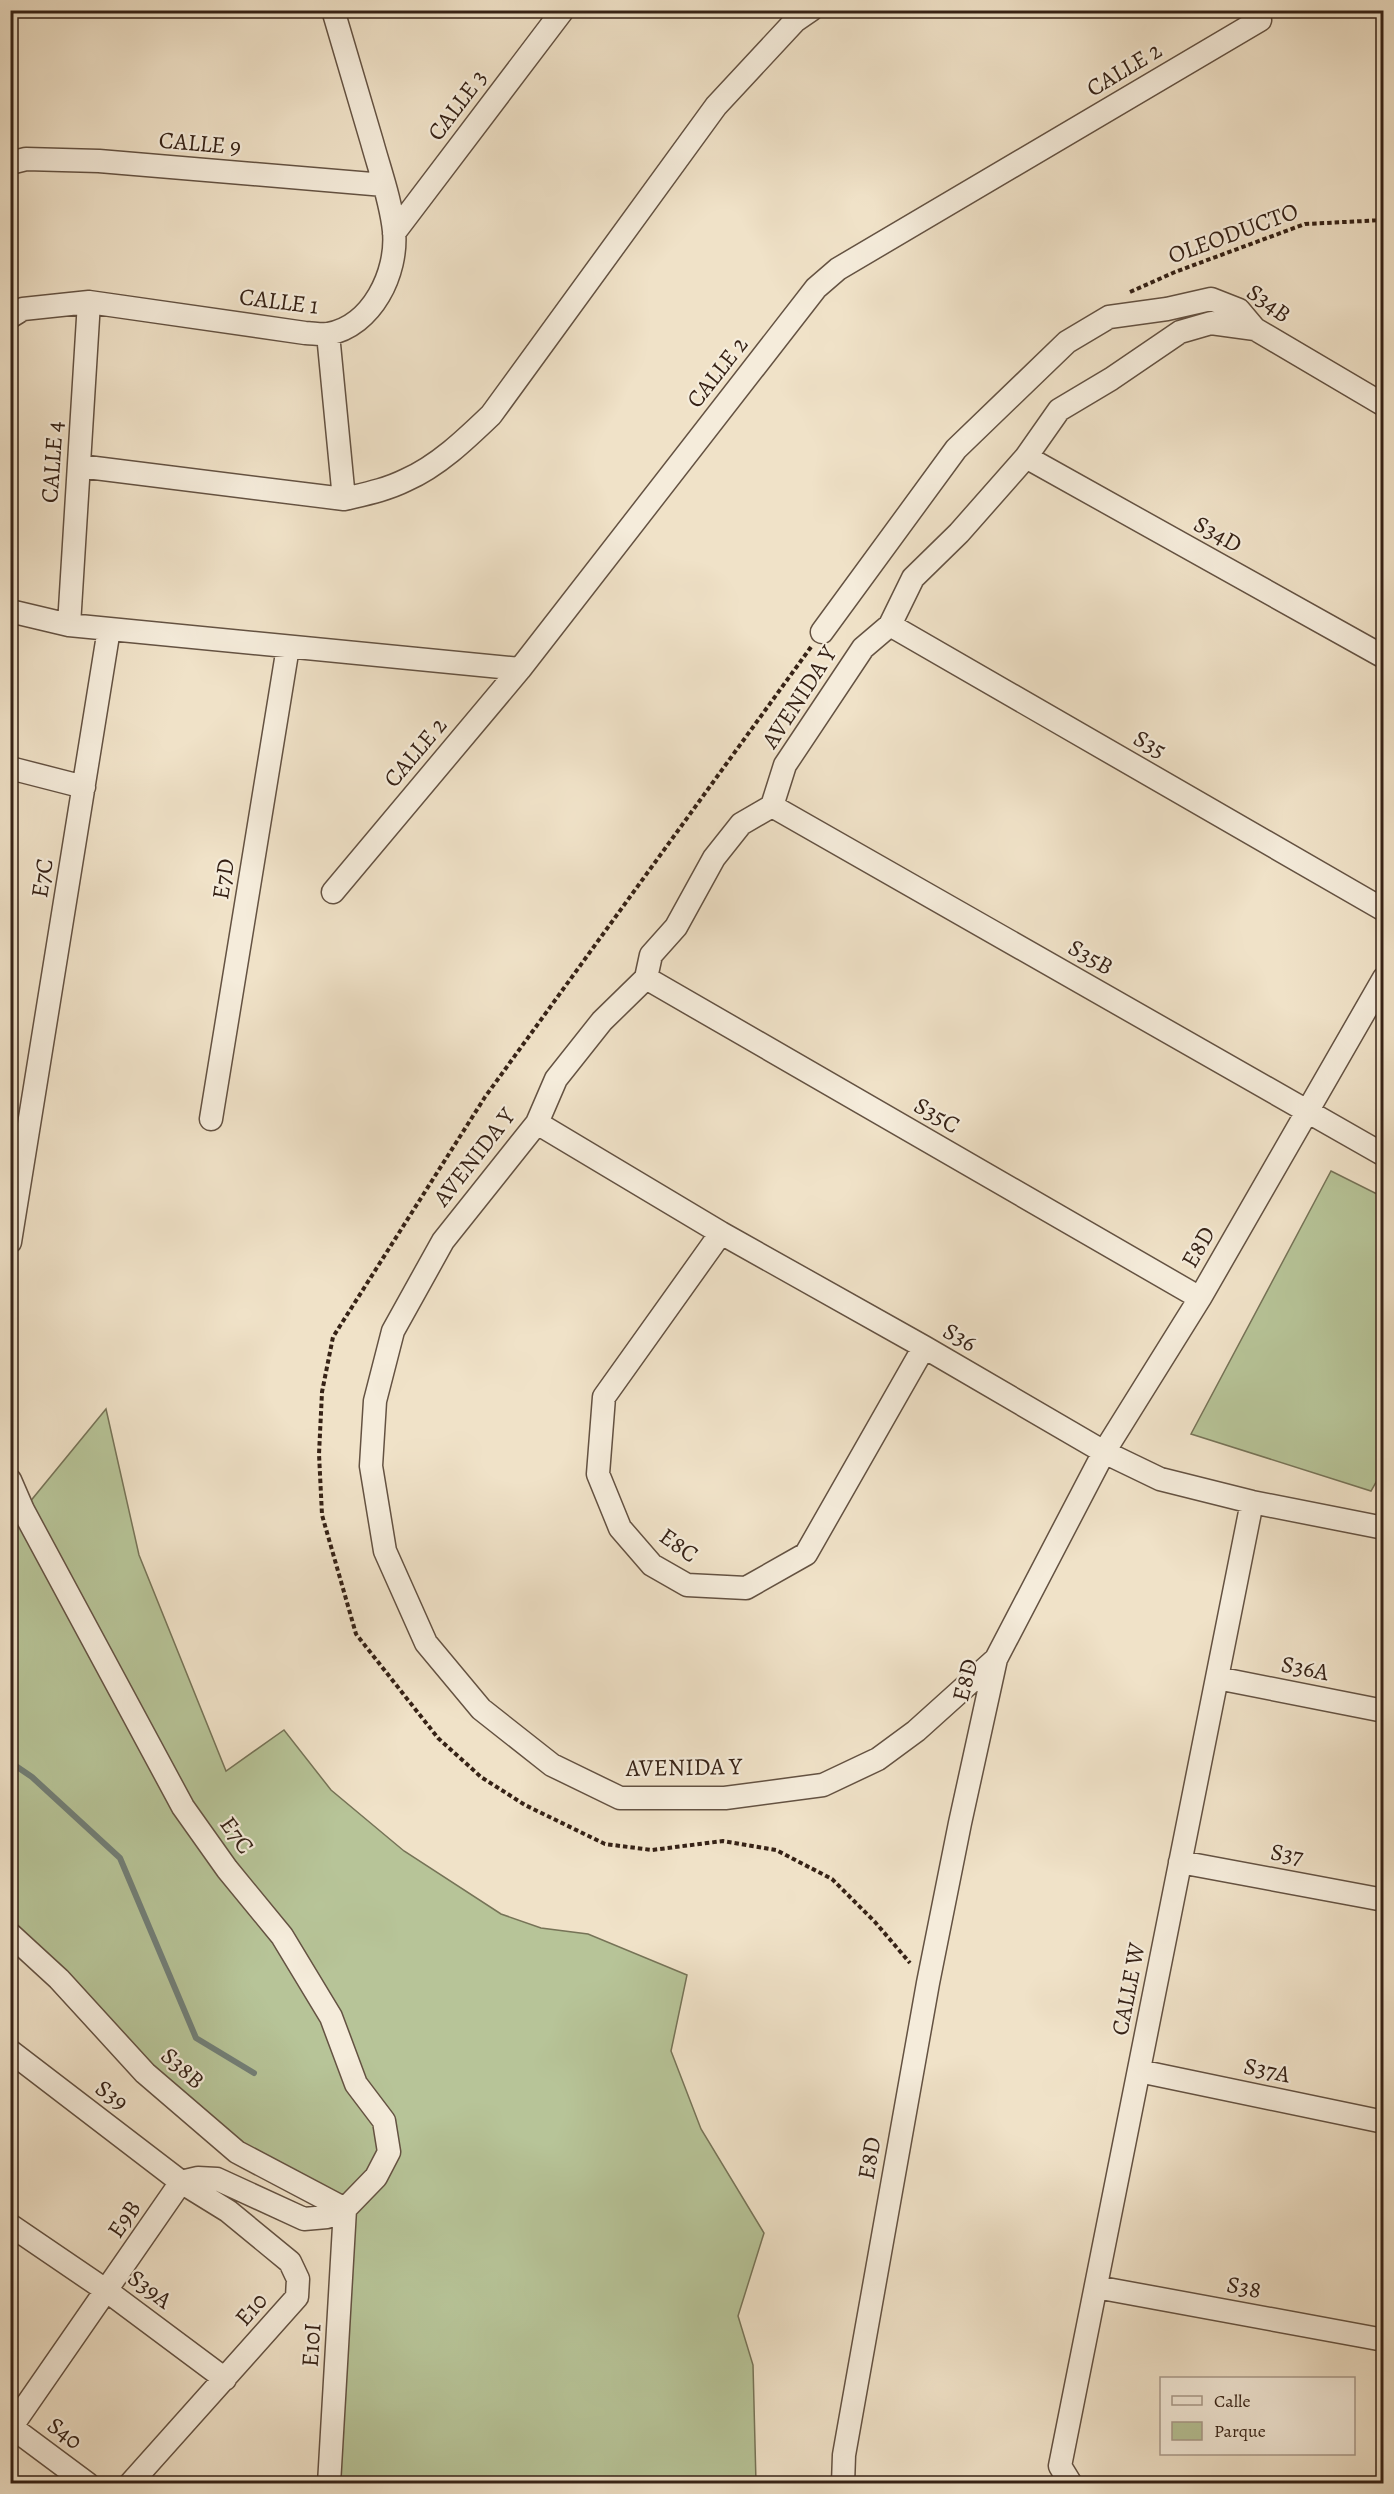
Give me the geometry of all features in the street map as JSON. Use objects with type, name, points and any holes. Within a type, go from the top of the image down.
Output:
[{"type":"street","name":"CALLE 3","points":[[394,232],[563,10]]},
{"type":"street","points":[[79,466],[344,499],[382,490],[409,479],[464,441],[491,416],[716,106],[795,21],[811,10]]},
{"type":"street","name":"CALLE 1","points":[[10,318],[23,309],[89,302],[305,333],[328,334],[354,323],[377,300],[390,265],[394,232],[384,185],[332,11]]},
{"type":"street","name":"CALLE 2","points":[[333,892],[520,669],[809,298],[824,282],[849,263],[1260,20]]},
{"type":"street","name":"CALLE 9","points":[[10,163],[26,159],[99,161],[384,185]]},
{"type":"street","name":"S34B","points":[[1109,317],[1167,309],[1211,299],[1239,310],[1255,329],[1383,405]]},
{"type":"street","name":"CALLE 4","points":[[69,625],[89,302]]},
{"type":"street","points":[[822,632],[956,449],[1067,342],[1109,317]]},
{"type":"street","name":"AVENIDA Y","points":[[996,1659],[916,1731],[878,1759],[822,1785],[725,1798],[620,1798],[552,1765],[481,1709],[426,1642],[385,1551],[371,1466],[375,1401],[393,1331],[444,1241],[537,1123],[556,1079],[602,1021],[646,978],[651,955],[676,927],[714,858],[741,824],[772,806],[785,765],[863,648],[890,625],[913,578],[959,533],[1026,457],[1059,410],[1111,380],[1180,332],[1211,323],[1255,329]]},
{"type":"street","points":[[328,334],[344,499]]},
{"type":"street","name":"S34D","points":[[1026,457],[1383,657]]},
{"type":"street","points":[[10,611],[69,625],[520,669]]},
{"type":"street","name":"S35","points":[[890,625],[1383,910]]},
{"type":"street","name":"E7C","points":[[10,1242],[109,629]]},
{"type":"street","name":"E7D","points":[[211,1119],[288,647]]},
{"type":"street","points":[[10,768],[84,787]]},
{"type":"street","name":"S35B","points":[[772,806],[1383,1155]]},
{"type":"street","name":"S35C","points":[[646,978],[1200,1298]]},
{"type":"street","name":"E8D","points":[[843,2484],[844,2455],[928,1983],[996,1659],[1104,1452],[1200,1298],[1383,978]]},
{"type":"street","name":"S36","points":[[537,1123],[721,1233],[924,1347],[1104,1452],[1160,1479],[1252,1502],[1383,1528]]},
{"type":"street","name":"E8C","points":[[721,1233],[604,1397],[598,1474],[620,1528],[652,1565],[687,1585],[746,1588],[806,1554],[924,1347]]},
{"type":"street","name":"E7C","points":[[10,1480],[23,1510],[183,1807],[227,1869],[282,1936],[331,2017],[356,2084],[384,2121],[389,2152],[376,2177],[345,2209]]},
{"type":"street","name":"CALLE W","points":[[1071,2484],[1060,2466],[1252,1502]]},
{"type":"street","name":"S36A","points":[[1217,1678],[1383,1712]]},
{"type":"street","name":"S37","points":[[1180,1862],[1383,1900]]},
{"type":"street","name":"S38B","points":[[10,1934],[59,1979],[145,2073],[237,2152],[345,2209]]},
{"type":"street","name":"S39","points":[[10,2051],[182,2182]]},
{"type":"street","name":"S37A","points":[[1139,2070],[1383,2122]]},
{"type":"street","points":[[182,2182],[198,2178],[217,2179],[304,2219],[327,2217],[345,2209]]},
{"type":"street","name":"E9B","points":[[11,2427],[182,2182]]},
{"type":"street","name":"E10","points":[[130,2484],[297,2297],[298,2279],[290,2262],[228,2211],[182,2182]]},
{"type":"street","name":"E10I","points":[[329,2484],[345,2209]]},
{"type":"street","name":"S39A","points":[[10,2225],[107,2291],[225,2379]]},
{"type":"street","name":"S38","points":[[1096,2287],[1383,2340]]},
{"type":"street","name":"S40","points":[[11,2427],[88,2484]]},
{"type":"street","points":[[153,2458],[155,2484]]},
{"type":"path","name":"OLEODUCTO","points":[[1109,317],[1131,291],[1175,272],[1305,224],[1383,220]]},
{"type":"path","points":[[822,632],[485,1097],[333,1336],[322,1392],[319,1454],[322,1515],[356,1634],[438,1738],[481,1778],[525,1805],[605,1844],[652,1850],[723,1841],[776,1850],[832,1879],[875,1922],[928,1983]]},
{"type":"green space","points":[[1331,1171],[1383,1197],[1384,1468],[1371,1491],[1191,1434]]},
{"type":"green space","points":[[106,1409],[139,1555],[226,1771],[284,1730],[331,1790],[404,1851],[501,1914],[541,1928],[588,1934],[687,1975],[671,2051],[701,2129],[764,2233],[738,2316],[753,2365],[756,2483],[329,2483],[345,2209],[237,2152],[11,1931],[10,1494],[24,1509]]},
{"type":"waterway","points":[[10,1762],[32,1777],[120,1858],[196,2038],[254,2073]]}]
